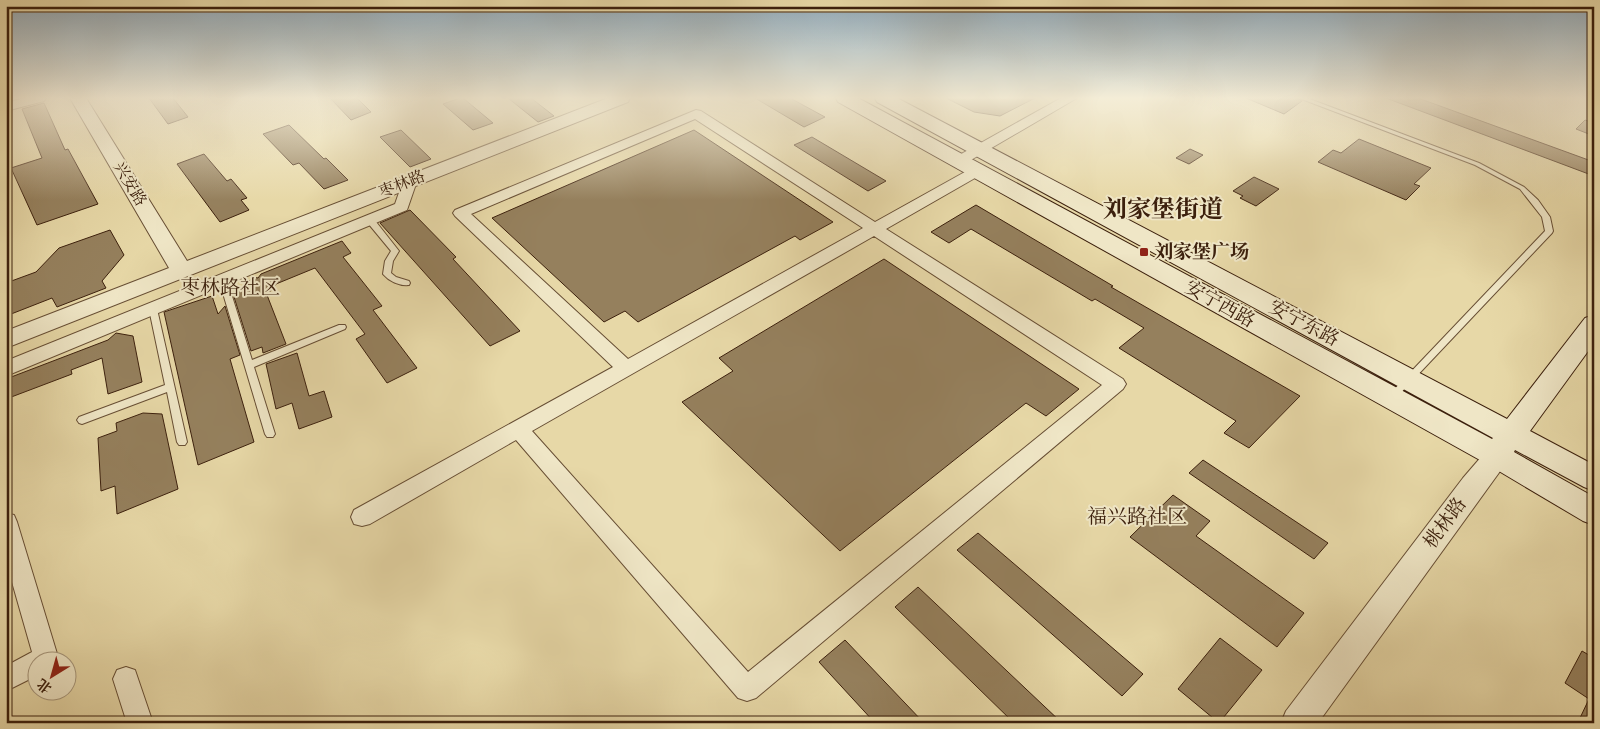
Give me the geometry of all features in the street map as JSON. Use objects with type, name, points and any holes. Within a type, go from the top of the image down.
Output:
[{"type":"main road","points":[[915,132],[972,160]]},
{"type":"main road","name":"安宁东路","points":[[932,132],[972,160],[1400,388]]},
{"type":"main road","name":"桃林路","points":[[1504,445],[1594,324]]},
{"type":"main road","points":[[1400,388],[1504,445],[1594,512]]},
{"type":"main road","points":[[1504,445],[1594,478]]},
{"type":"street","name":"兴安路","points":[[98,132],[182,271]]},
{"type":"street","name":"枣林路","points":[[6,340],[535,132]]},
{"type":"street","points":[[626,368],[462,213],[653,132]]},
{"type":"street","points":[[518,429],[747,689],[1116,384],[724,132]]},
{"type":"street","points":[[362,517],[874,228],[972,160],[1016,132]]},
{"type":"street","points":[[6,369],[402,207],[410,181]]},
{"type":"street","name":"桃林路","points":[[1298,723],[1504,445]]},
{"type":"street","points":[[6,522],[45,652]]},
{"type":"street","points":[[6,679],[28,667]]},
{"type":"street","points":[[126,679],[140,723]]},
{"type":"lane","points":[[1392,132],[1477,164],[1522,188],[1546,217],[1549,231],[1400,388]]},
{"type":"lane","points":[[370,220],[395,251],[389,261],[387,274],[393,280],[406,283]]},
{"type":"lane","points":[[223,280],[270,434]]},
{"type":"lane","points":[[154,308],[182,442]]},
{"type":"lane","points":[[249,365],[342,327]]},
{"type":"lane","points":[[82,420],[170,387]]},
{"type":"building","points":[[31,132],[57,132],[65,150],[68,149],[98,204],[37,225],[11,168],[42,158]]},
{"type":"building","points":[[269,132],[296,132],[348,180],[324,189],[299,163],[293,165],[263,134]]},
{"type":"building","points":[[395,132],[403,132],[431,159],[410,167],[380,137]]},
{"type":"building","points":[[689,132],[697,132],[833,222],[800,240],[795,236],[638,322],[625,311],[604,322],[492,218]]},
{"type":"building","points":[[1477,132],[1512,132],[1594,162],[1594,176]]},
{"type":"building","points":[[1584,132],[1594,132],[1594,136]]},
{"type":"building","points":[[812,137],[886,181],[868,191],[794,145]]},
{"type":"building","points":[[1359,139],[1431,168],[1414,184],[1420,186],[1406,200],[1318,162],[1333,150],[1341,153]]},
{"type":"building","points":[[1190,149],[1203,155],[1189,164],[1176,158]]},
{"type":"building","points":[[204,154],[227,181],[231,179],[247,198],[241,200],[249,210],[220,222],[177,164]]},
{"type":"building","points":[[1254,177],[1279,189],[1256,206],[1240,198],[1243,196],[1233,191]]},
{"type":"building","points":[[976,205],[1113,286],[1111,287],[1300,396],[1249,448],[1224,433],[1236,421],[1119,348],[1144,328],[1095,299],[1092,301],[971,229],[949,243],[931,232]]},
{"type":"building","points":[[410,210],[456,257],[453,259],[520,331],[490,346],[380,223]]},
{"type":"building","points":[[110,230],[124,255],[102,281],[106,288],[57,307],[52,298],[6,316],[6,283],[36,272],[59,248]]},
{"type":"building","points":[[342,241],[351,253],[343,257],[382,306],[373,310],[417,368],[387,383],[356,339],[365,334],[315,268],[276,284],[267,295],[286,344],[263,353],[262,347],[251,351],[234,297],[253,277],[258,278],[261,274]]},
{"type":"building","points":[[884,259],[1079,389],[1046,416],[1026,403],[840,551],[682,402],[733,371],[719,358]]},
{"type":"building","points":[[212,296],[218,314],[225,306],[240,355],[230,359],[254,442],[198,465],[164,312]]},
{"type":"building","points":[[116,333],[133,336],[142,382],[108,394],[102,358],[71,370],[72,374],[6,399],[6,379],[108,340]]},
{"type":"building","points":[[297,353],[309,396],[324,391],[332,417],[299,429],[292,403],[276,409],[266,364]]},
{"type":"building","points":[[143,413],[162,414],[178,489],[117,514],[115,486],[101,491],[98,438],[117,431],[116,423]]},
{"type":"building","points":[[1203,460],[1328,543],[1314,559],[1189,473]]},
{"type":"building","points":[[1173,495],[1210,521],[1196,536],[1304,613],[1277,647],[1130,537]]},
{"type":"building","points":[[978,533],[1143,674],[1122,696],[957,550]]},
{"type":"building","points":[[918,587],[1062,723],[1014,723],[895,607]]},
{"type":"building","points":[[1220,638],[1262,670],[1219,723],[1178,689]]},
{"type":"building","points":[[845,640],[924,723],[875,723],[819,662]]},
{"type":"building","points":[[1582,651],[1594,658],[1594,723],[1587,723],[1580,718],[1589,699],[1565,683]]},
{"type":"place","name":"刘家堡广场","points":[[1144,252]]},
{"type":"district","name":"刘家堡街道","points":[[1163,210]]},
{"type":"district","name":"枣林路社区","points":[[230,288]]},
{"type":"district","name":"福兴路社区","points":[[1137,517]]}]
